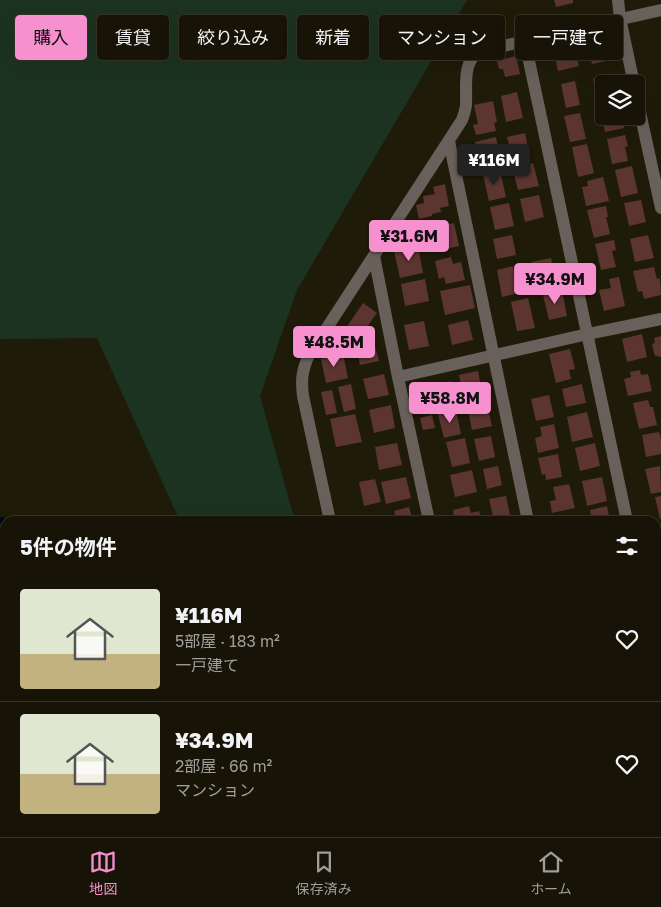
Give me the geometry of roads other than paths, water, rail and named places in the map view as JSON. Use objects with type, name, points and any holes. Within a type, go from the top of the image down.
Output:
[{"type":"street","points":[[618,0],[620,15]]},
{"type":"street","points":[[623,17],[661,10]]},
{"type":"street","points":[[623,32],[632,75]]},
{"type":"street","points":[[329,516],[303,396],[301,382],[303,368],[308,357],[462,120],[466,106],[467,74],[473,55],[479,51],[515,44]]},
{"type":"street","points":[[529,60],[626,516]]},
{"type":"street","points":[[643,125],[661,208]]},
{"type":"street","points":[[449,141],[527,516]]},
{"type":"street","points":[[374,256],[428,516]]},
{"type":"street","points":[[398,377],[661,318]]}]
